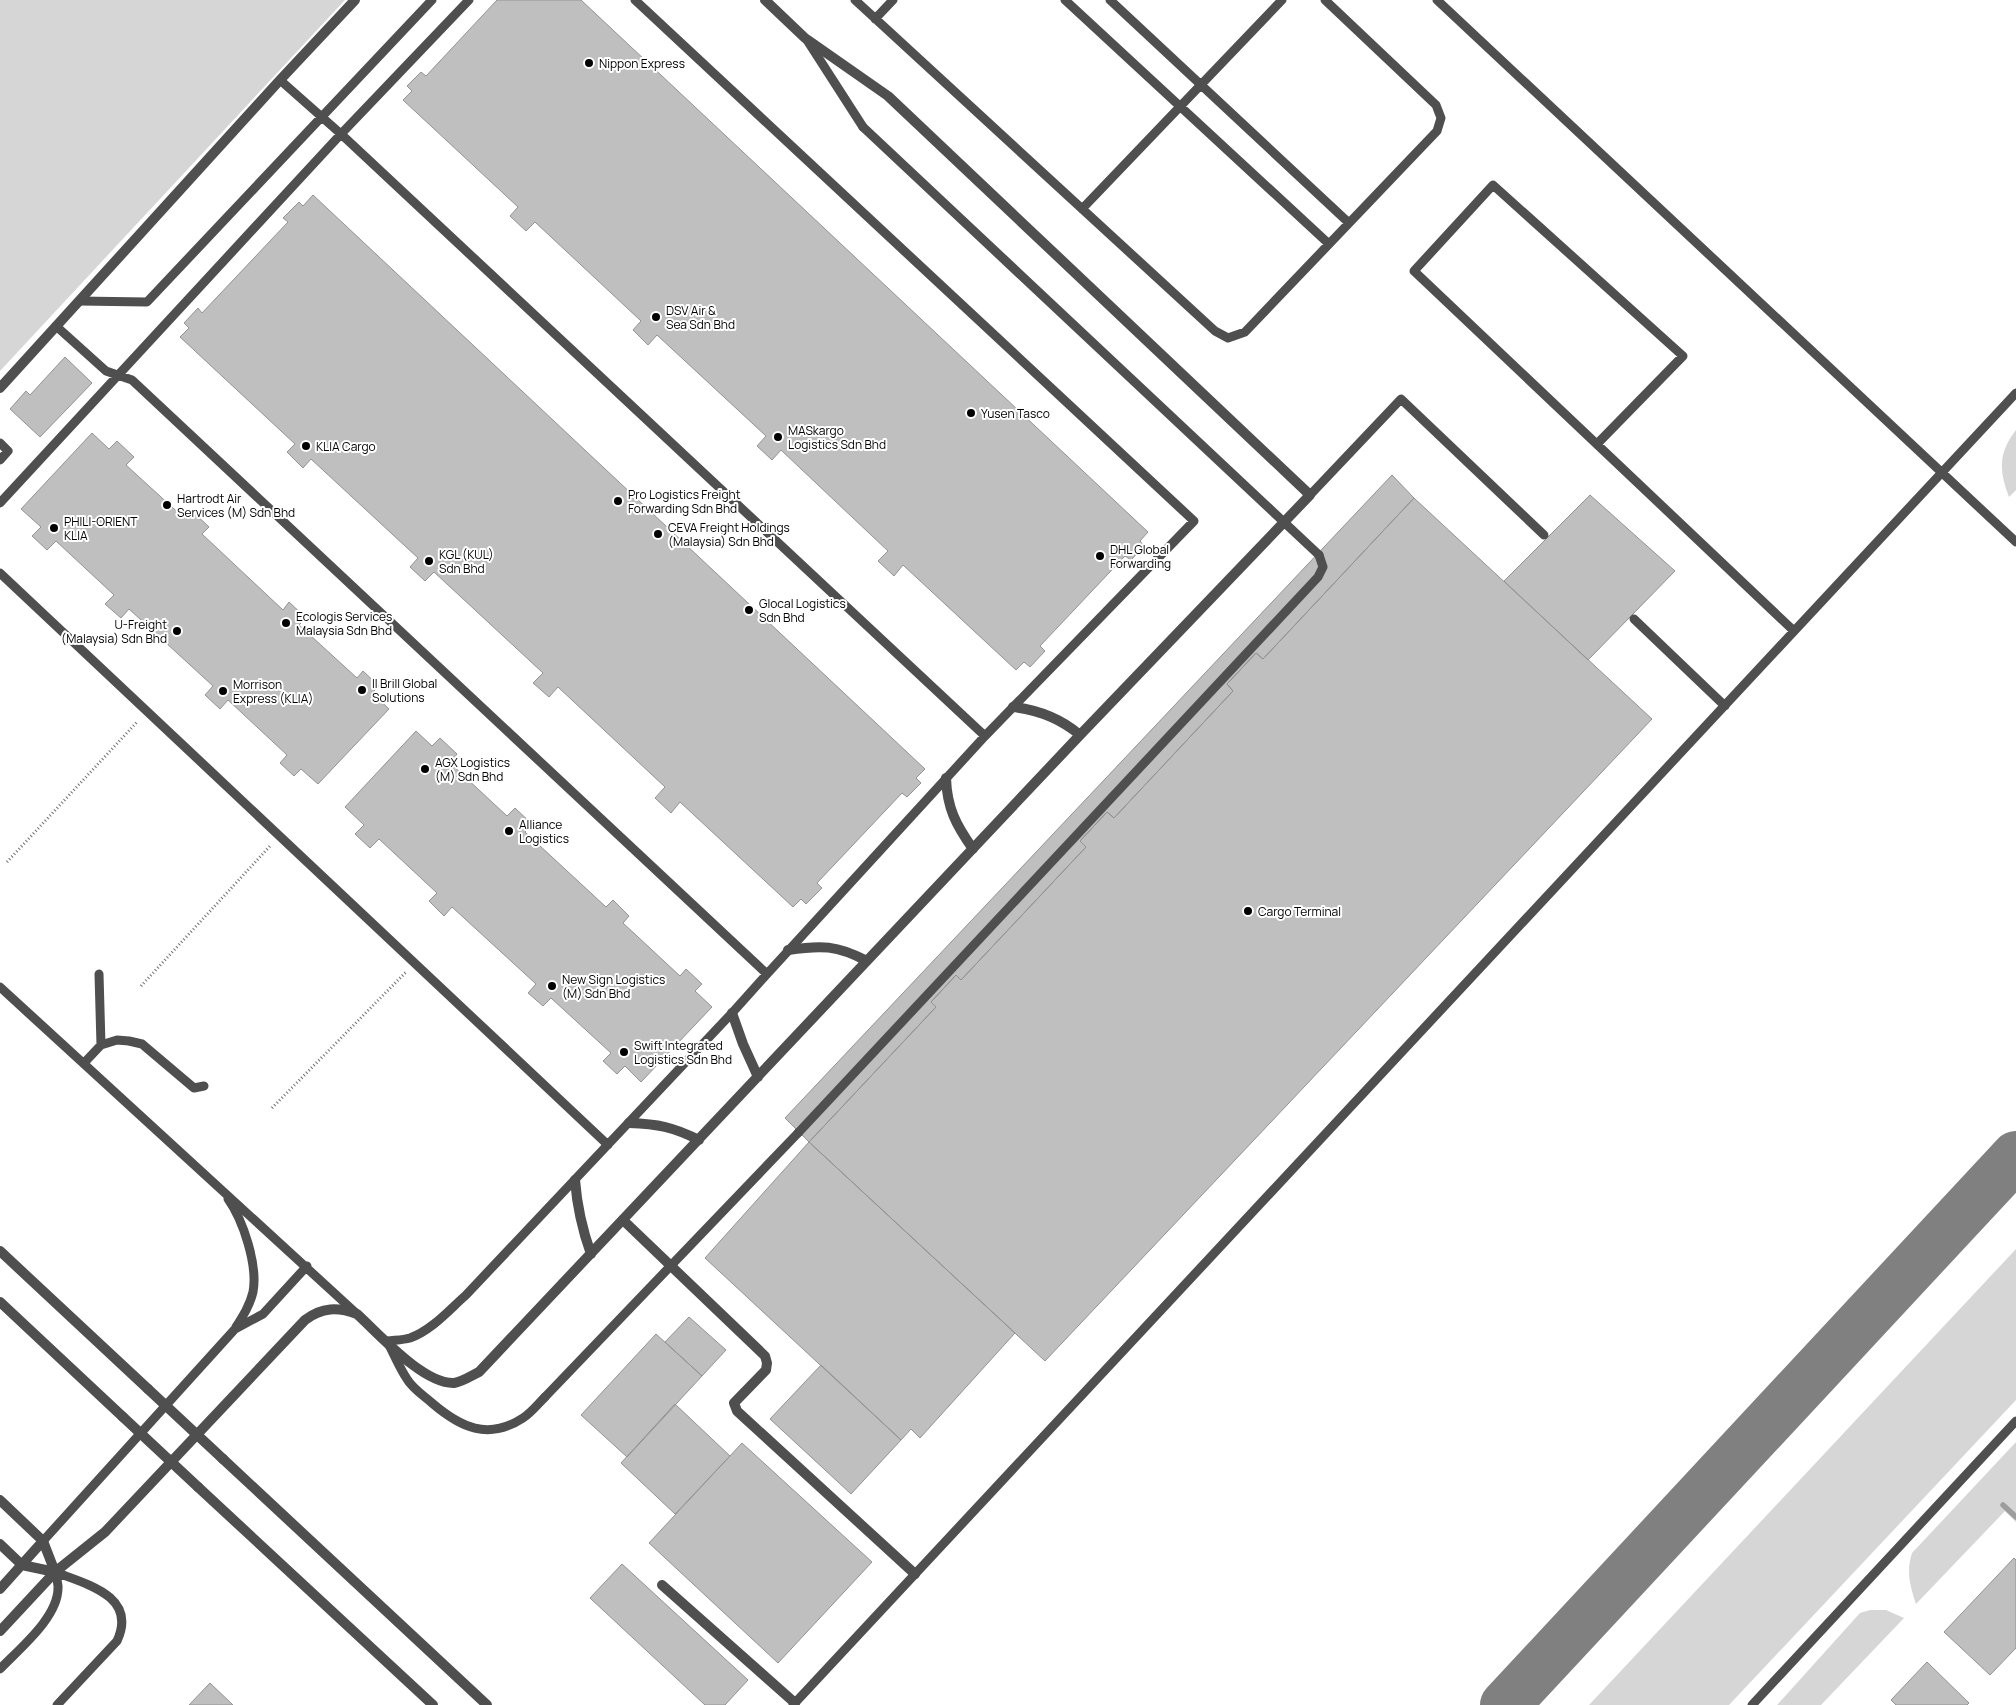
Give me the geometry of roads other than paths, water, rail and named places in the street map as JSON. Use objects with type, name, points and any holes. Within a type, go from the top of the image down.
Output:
[{"type":"street","points":[[0,388],[355,0]]},
{"type":"street","points":[[0,1631],[55,1572],[105,1532],[312,1314],[330,1308],[348,1310],[357,1314],[415,1368],[443,1382],[455,1383],[479,1372],[1080,734],[1310,495],[888,96],[805,38],[765,0]]},
{"type":"street","points":[[1013,707],[1049,715],[1067,724],[1080,734]]},
{"type":"street","points":[[946,778],[947,798],[954,819],[973,849]]},
{"type":"street","points":[[788,950],[832,947],[850,952],[867,961]]},
{"type":"street","points":[[732,1013],[758,1078]]},
{"type":"street","points":[[629,1123],[656,1124],[677,1129],[699,1140]]},
{"type":"street","points":[[575,1180],[582,1230],[591,1254]]},
{"type":"street","points":[[624,1220],[765,1356],[766,1370],[734,1403],[737,1412],[916,1574]]},
{"type":"street","points":[[0,1251],[487,1705]]},
{"type":"street","points":[[0,1302],[433,1705]]},
{"type":"street","points":[[0,1500],[43,1541],[55,1572]]},
{"type":"street","points":[[0,1589],[43,1541]]},
{"type":"street","points":[[0,1544],[22,1565],[55,1572]]},
{"type":"street","points":[[662,1585],[794,1704]]},
{"type":"lane","points":[[79,301],[147,302],[432,0]]},
{"type":"lane","points":[[0,503],[342,134],[469,0]]},
{"type":"lane","points":[[634,0],[1194,521],[985,736],[732,1013],[466,1295],[438,1320],[409,1338],[387,1341],[408,1381],[451,1419],[465,1426],[481,1429],[498,1428],[514,1423],[525,1417],[545,1397],[798,1133],[1318,577],[1322,567],[1319,555],[863,127],[805,38]]},
{"type":"lane","points":[[855,0],[1215,331],[1228,338],[1245,332],[1437,131],[1441,118],[1436,105],[1325,0]]},
{"type":"lane","points":[[875,19],[893,0]]},
{"type":"lane","points":[[1065,0],[1329,244]]},
{"type":"lane","points":[[1110,0],[1349,223]]},
{"type":"lane","points":[[1082,209],[1282,0]]},
{"type":"lane","points":[[1437,0],[2016,542]]},
{"type":"lane","points":[[280,80],[342,134],[985,736]]},
{"type":"lane","points":[[1597,444],[1682,356],[1493,185],[1414,271],[1794,631]]},
{"type":"lane","points":[[56,326],[106,371],[132,380],[766,974]]},
{"type":"lane","points":[[794,1704],[2016,393]]},
{"type":"lane","points":[[1310,495],[1401,398],[1544,535]]},
{"type":"lane","points":[[0,444],[8,451],[0,460]]},
{"type":"lane","points":[[0,573],[608,1144]]},
{"type":"lane","points":[[1634,619],[1724,706]]},
{"type":"lane","points":[[99,974],[101,1045]]},
{"type":"lane","points":[[0,987],[357,1314]]},
{"type":"lane","points":[[84,1063],[101,1045],[117,1040],[142,1044],[194,1088],[204,1086]]},
{"type":"lane","points":[[43,1541],[235,1329],[246,1311],[253,1291],[250,1251],[238,1217],[219,1186]]},
{"type":"lane","points":[[235,1329],[263,1314],[306,1266]]},
{"type":"lane","points":[[1752,1705],[2016,1422]]},
{"type":"lane","points":[[0,1669],[43,1624],[52,1610],[58,1587],[55,1572]]},
{"type":"lane","points":[[55,1572],[107,1594],[120,1612],[122,1622],[117,1642],[58,1705]]},
{"type":"waterway","points":[[2003,1505],[2016,1517]]},
{"type":"place","name":"Nippon Express","points":[[589,63]]},
{"type":"place","name":"DSV Air & Sea Sdn Bhd","points":[[656,317]]},
{"type":"place","name":"Yusen Tasco","points":[[971,413]]},
{"type":"place","name":"MASkargo Logistics Sdn Bhd","points":[[778,437]]},
{"type":"place","name":"KLIA Cargo","points":[[306,446]]},
{"type":"place","name":"Pro Logistics Freight Forwarding Sdn Bhd","points":[[618,501]]},
{"type":"place","name":"Hartrodt Air Services (M) Sdn Bhd","points":[[167,505]]},
{"type":"place","name":"PHILI-ORIENT KLIA","points":[[54,528]]},
{"type":"place","name":"CEVA Freight Holdings (Malaysia) Sdn Bhd","points":[[658,534]]},
{"type":"place","name":"DHL Global Forwarding","points":[[1100,556]]},
{"type":"place","name":"KGL (KUL) Sdn Bhd","points":[[429,561]]},
{"type":"place","name":"Glocal Logistics Sdn Bhd","points":[[749,610]]},
{"type":"place","name":"Ecologis Services Malaysia Sdn Bhd","points":[[286,623]]},
{"type":"place","name":"U-Freight (Malaysia) Sdn Bhd","points":[[177,631]]},
{"type":"place","name":"II Brill Global Solutions","points":[[362,690]]},
{"type":"place","name":"Morrison Express (KLIA)","points":[[223,691]]},
{"type":"place","name":"AGX Logistics (M) Sdn Bhd","points":[[425,769]]},
{"type":"place","name":"Alliance Logistics","points":[[509,831]]},
{"type":"place","name":"Cargo Terminal","points":[[1248,911]]},
{"type":"place","name":"New Sign Logistics (M) Sdn Bhd","points":[[552,986]]},
{"type":"place","name":"Swift Integrated Logistics Sdn Bhd","points":[[624,1052]]}]
